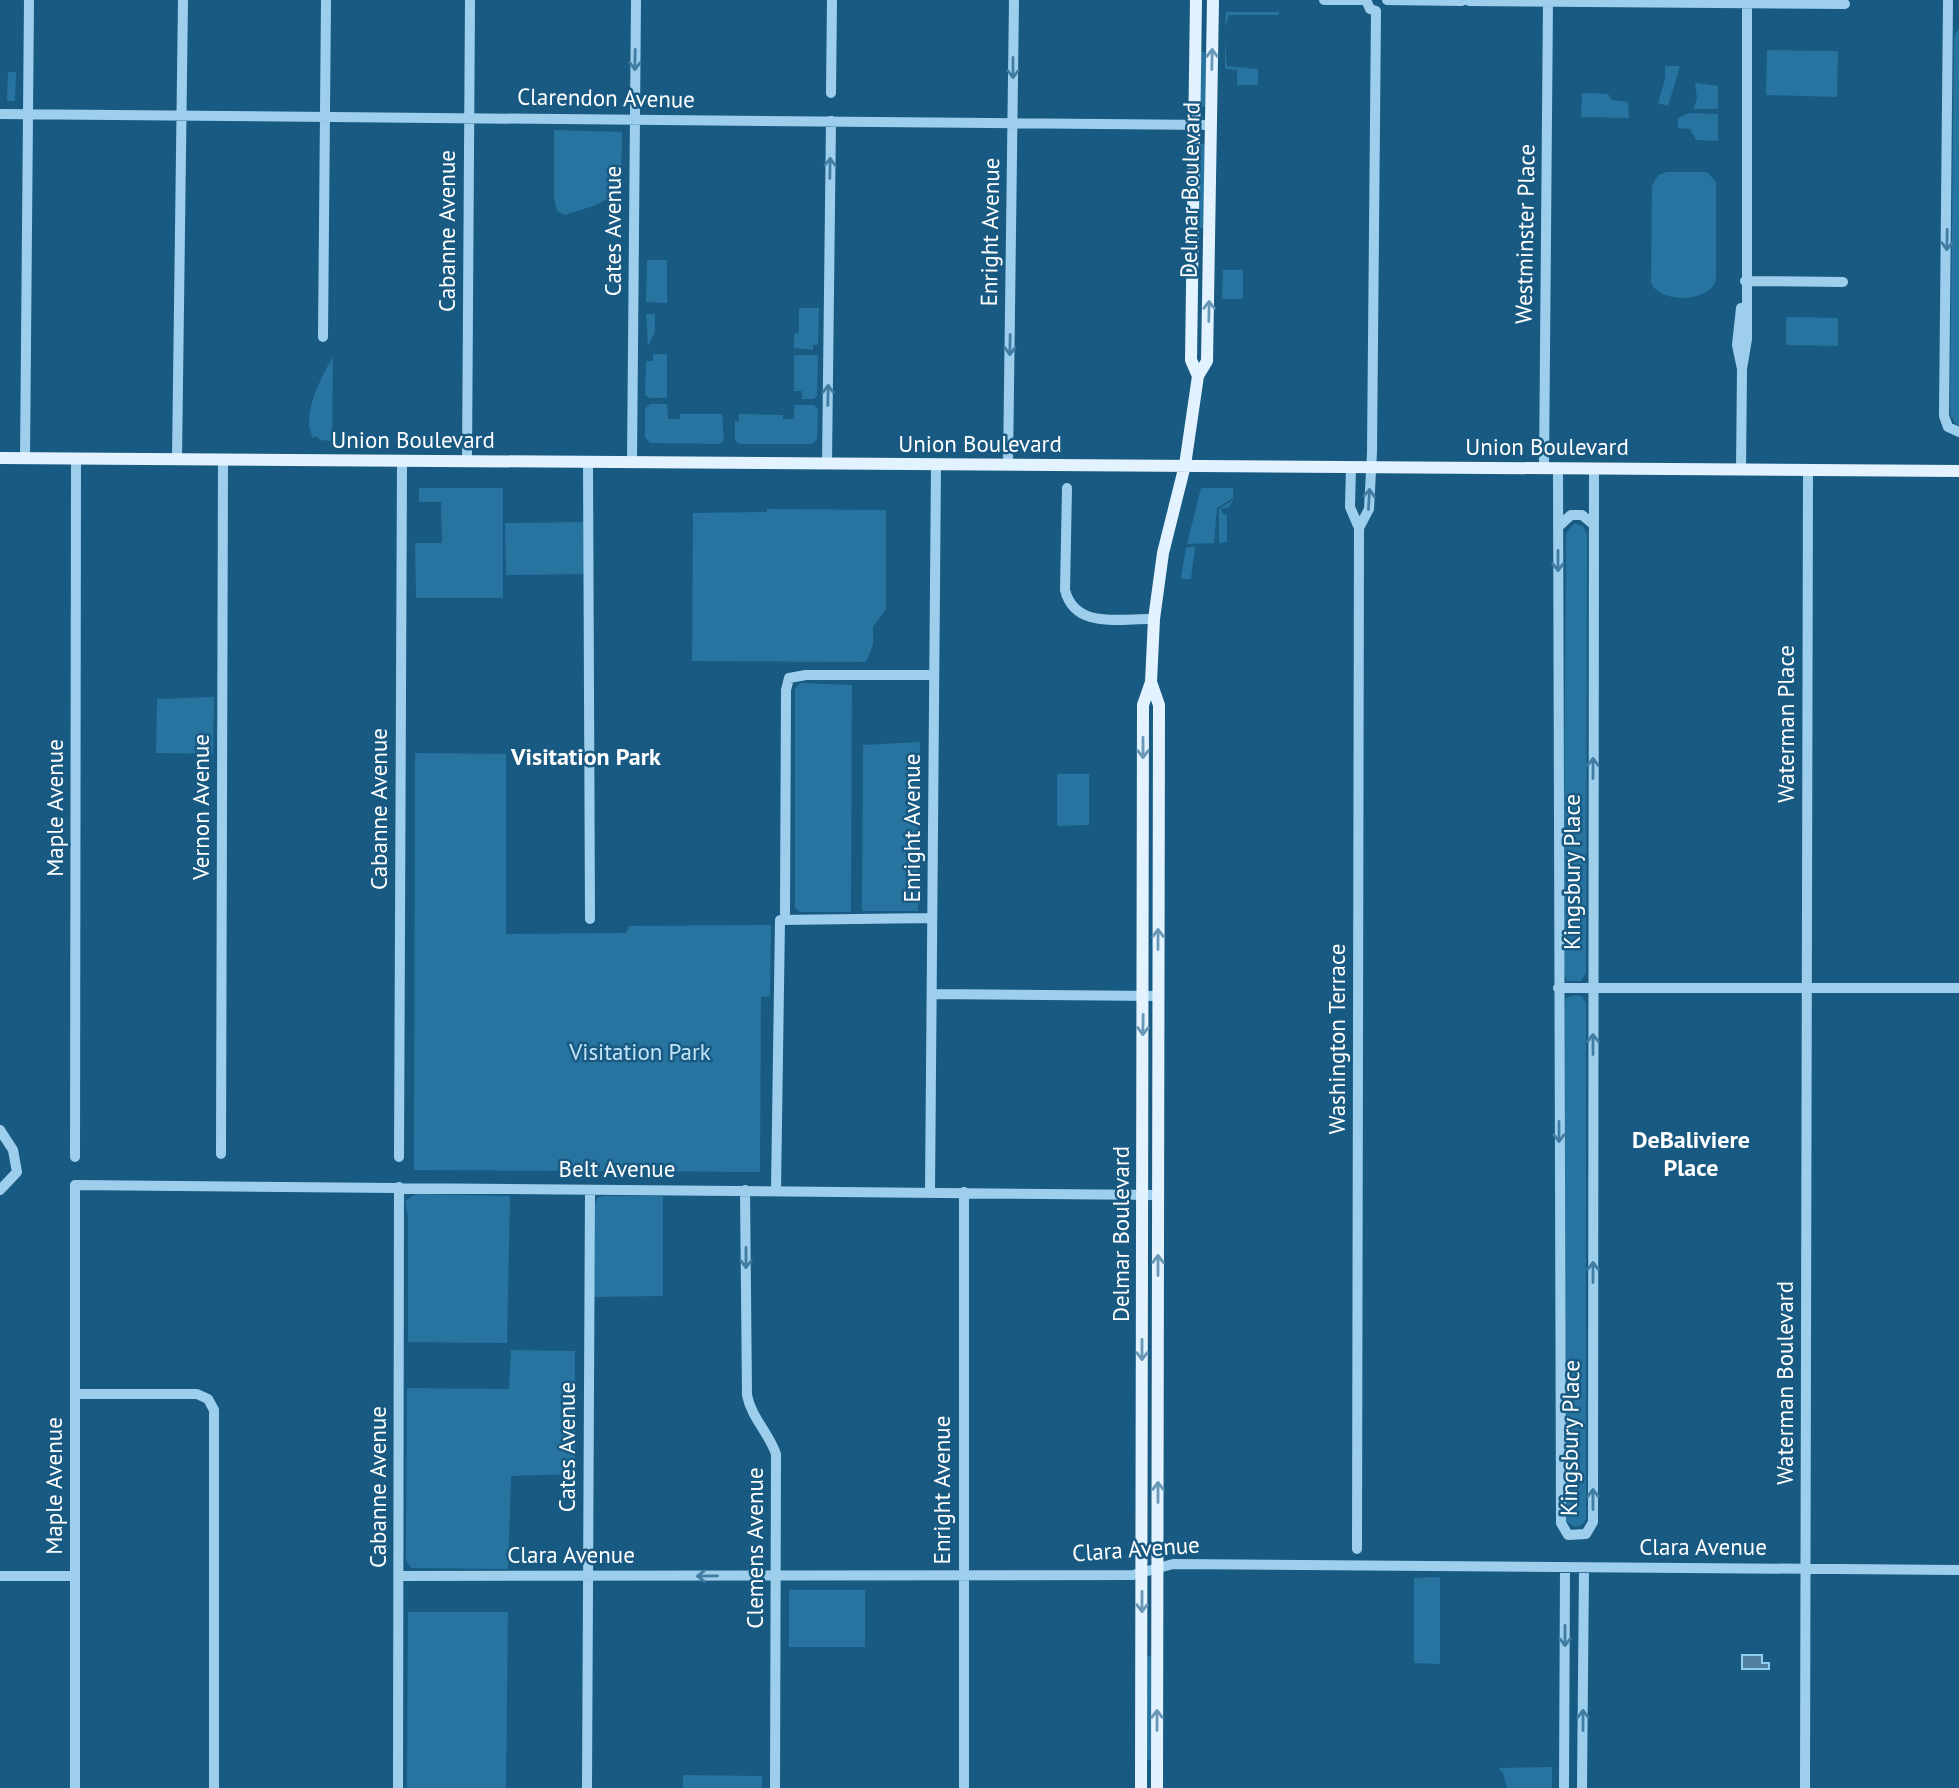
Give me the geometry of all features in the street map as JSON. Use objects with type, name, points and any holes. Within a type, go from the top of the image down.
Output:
[{"type":"main road","name":"Delmar Boulevard","points":[[1196,0],[1191,360],[1198,376]]},
{"type":"main road","name":"Delmar Boulevard","points":[[1141,1788],[1143,705],[1151,681],[1154,619],[1163,553],[1185,466],[1198,376],[1208,361],[1213,0]]},
{"type":"main road","name":"Union Boulevard","points":[[0,458],[1959,471]]},
{"type":"main road","name":"Delmar Boulevard","points":[[1151,681],[1159,705],[1157,1788]]},
{"type":"main road","points":[[1142,1649],[1158,1650]]},
{"type":"street","points":[[25,458],[29,0]]},
{"type":"street","points":[[177,458],[183,0]]},
{"type":"street","points":[[323,337],[327,0]]},
{"type":"street","name":"Cabanne Avenue","points":[[467,461],[470,0]]},
{"type":"street","name":"Cates Avenue","points":[[632,462],[635,0]]},
{"type":"street","points":[[831,93],[832,0]]},
{"type":"street","name":"Enright Avenue","points":[[1008,465],[1014,0]]},
{"type":"street","points":[[1324,0],[1366,0],[1370,9],[1377,10],[1383,9],[1387,0],[1845,4]]},
{"type":"street","name":"Westminster Place","points":[[1544,468],[1548,1]]},
{"type":"street","points":[[1741,470],[1742,369],[1747,345],[1747,2]]},
{"type":"street","points":[[1951,3],[1944,416],[1948,427],[1959,432]]},
{"type":"street","points":[[1359,528],[1369,509],[1371,467],[1377,10]]},
{"type":"street","name":"Clarendon Avenue","points":[[0,114],[1211,125]]},
{"type":"street","points":[[827,463],[831,121]]},
{"type":"street","points":[[1745,281],[1843,282]]},
{"type":"street","name":"Maple Avenue","points":[[75,1157],[76,458]]},
{"type":"street","name":"Vernon Avenue","points":[[221,1154],[223,459]]},
{"type":"street","name":"Cabanne Avenue","points":[[399,1157],[402,461]]},
{"type":"street","points":[[588,462],[590,919]]},
{"type":"street","name":"Enright Avenue","points":[[930,1192],[936,464]]},
{"type":"street","points":[[1351,467],[1350,507],[1359,528]]},
{"type":"street","name":"Kingsbury Place","points":[[1558,468],[1560,1523],[1568,1535],[1586,1534],[1593,1522],[1594,468]]},
{"type":"street","name":"Waterman Place","points":[[1807,983],[1808,470]]},
{"type":"street","points":[[1067,488],[1065,590],[1068,603],[1078,614],[1090,618],[1154,619]]},
{"type":"street","points":[[1558,527],[1572,515],[1582,515],[1594,525]]},
{"type":"street","name":"Washington Terrace","points":[[1357,1549],[1359,528]]},
{"type":"street","points":[[776,1190],[785,900],[786,690],[789,678],[806,675],[934,675]]},
{"type":"street","points":[[783,917],[932,918]]},
{"type":"street","points":[[1558,988],[1807,983],[1959,988]]},
{"type":"street","name":"Waterman Boulevard","points":[[1805,1788],[1807,983]]},
{"type":"street","points":[[933,994],[1158,996]]},
{"type":"street","points":[[0,1130],[13,1150],[17,1172],[0,1191]]},
{"type":"street","name":"Maple Avenue","points":[[75,1185],[75,1788]]},
{"type":"street","name":"Belt Avenue","points":[[75,1185],[1158,1195]]},
{"type":"street","name":"Cabanne Avenue","points":[[398,1788],[399,1187]]},
{"type":"street","name":"Cates Avenue","points":[[587,1788],[590,1190]]},
{"type":"street","name":"Clemens Avenue","points":[[745,1190],[747,1395],[749,1407],[772,1441],[776,1454],[775,1788]]},
{"type":"street","name":"Enright Avenue","points":[[964,1192],[964,1788]]},
{"type":"street","points":[[75,1394],[197,1394],[208,1399],[216,1424],[214,1788]]},
{"type":"street","name":"Clara Avenue","points":[[399,1576],[1133,1575],[1173,1564],[1959,1570]]},
{"type":"street","points":[[1564,1788],[1565,1568]]},
{"type":"street","points":[[1582,1788],[1584,1568]]},
{"type":"street","points":[[0,1576],[74,1576]]},
{"type":"green space","points":[[1226,12],[1279,12],[1279,15],[1229,15],[1225,27]]},
{"type":"green space","points":[[1959,28],[1957,425],[1950,415],[1954,37]]},
{"type":"green space","points":[[1225,41],[1227,66],[1258,69],[1258,85],[1237,85],[1237,70],[1225,69]]},
{"type":"green space","points":[[1767,50],[1838,51],[1837,97],[1766,95]]},
{"type":"green space","points":[[1200,52],[1206,52],[1205,107],[1200,107]]},
{"type":"green space","points":[[1665,66],[1680,66],[1668,106],[1658,103],[1665,79]]},
{"type":"green space","points":[[8,72],[16,72],[15,101],[7,101]]},
{"type":"green space","points":[[1695,83],[1718,86],[1718,109],[1693,109],[1697,99]]},
{"type":"green space","points":[[1582,93],[1608,94],[1612,100],[1628,102],[1629,118],[1581,117]]},
{"type":"green space","points":[[1689,113],[1718,114],[1718,141],[1696,140],[1690,129],[1678,128],[1678,118]]},
{"type":"green space","points":[[554,130],[622,132],[621,191],[596,205],[565,215],[557,211],[554,198]]},
{"type":"green space","points":[[1200,144],[1205,144],[1204,228],[1199,228]]},
{"type":"green space","points":[[1667,172],[1707,172],[1716,182],[1716,279],[1705,293],[1696,296],[1685,298],[1664,295],[1651,283],[1652,186],[1658,175]]},
{"type":"green space","points":[[647,260],[667,260],[667,303],[646,302]]},
{"type":"green space","points":[[1223,270],[1243,270],[1243,299],[1222,299]]},
{"type":"green space","points":[[799,308],[819,308],[818,345],[813,345],[813,350],[794,348],[794,334],[799,333]]},
{"type":"green space","points":[[646,314],[655,314],[655,332],[648,346]]},
{"type":"green space","points":[[1786,317],[1838,318],[1838,346],[1786,345]]},
{"type":"green space","points":[[653,354],[667,354],[667,398],[650,398],[645,395],[646,361],[653,361]]},
{"type":"green space","points":[[794,355],[818,355],[817,396],[814,399],[802,399],[802,391],[794,391]]},
{"type":"green space","points":[[333,356],[332,441],[321,440],[316,436],[313,438],[309,418],[314,396]]},
{"type":"green space","points":[[650,404],[667,404],[668,419],[680,419],[680,414],[722,414],[724,440],[720,444],[650,443],[645,437],[645,409]]},
{"type":"green space","points":[[794,405],[814,405],[818,409],[817,439],[812,444],[739,444],[735,440],[735,421],[739,421],[739,414],[783,415],[783,419],[794,419]]},
{"type":"green space","points":[[419,488],[503,488],[503,598],[416,598],[415,543],[442,543],[441,502],[419,502]]},
{"type":"green space","points":[[1201,488],[1233,488],[1233,498],[1217,508],[1214,543],[1187,544]]},
{"type":"green space","points":[[1233,500],[1229,507],[1221,509],[1223,514],[1227,515],[1227,542],[1219,543],[1219,509]]},
{"type":"green space","points":[[767,509],[886,510],[886,609],[873,627],[873,645],[866,662],[692,661],[693,513],[767,512]]},
{"type":"green space","points":[[584,522],[585,574],[506,575],[505,523]]},
{"type":"green space","points":[[1574,523],[1583,526],[1587,534],[1586,973],[1581,981],[1567,981],[1563,969],[1566,533]]},
{"type":"green space","points":[[1186,547],[1195,547],[1191,579],[1181,579]]},
{"type":"green space","points":[[800,683],[852,685],[851,912],[800,912],[795,908],[795,689]]},
{"type":"green space","points":[[214,697],[213,754],[156,753],[157,699]]},
{"type":"green space","points":[[920,742],[918,911],[862,911],[863,745]]},
{"type":"green space","name":"Visitation Park","points":[[415,753],[506,754],[506,934],[626,933],[629,926],[771,925],[770,996],[761,997],[760,1172],[414,1170]]},
{"type":"green space","points":[[1057,774],[1089,774],[1089,825],[1057,826]]},
{"type":"green space","points":[[1582,996],[1586,1003],[1586,1519],[1582,1525],[1575,1527],[1565,1521],[1565,1003],[1566,998]]},
{"type":"green space","points":[[416,1194],[510,1196],[507,1343],[408,1342],[408,1216],[405,1201]]},
{"type":"green space","points":[[663,1196],[663,1296],[594,1297],[595,1204],[597,1198]]},
{"type":"green space","points":[[511,1350],[575,1351],[575,1474],[511,1476],[508,1569],[411,1568],[406,1560],[407,1388],[509,1389]]},
{"type":"green space","points":[[1440,1577],[1440,1664],[1414,1663],[1414,1578]]},
{"type":"green space","points":[[789,1590],[865,1590],[865,1647],[789,1647]]},
{"type":"green space","points":[[408,1612],[508,1612],[506,1788],[407,1788]]},
{"type":"green space","points":[[1147,1656],[1152,1656],[1152,1760],[1147,1760]]},
{"type":"green space","points":[[1552,1767],[1552,1788],[1507,1788],[1503,1773],[1498,1768]]},
{"type":"green space","points":[[683,1775],[762,1776],[762,1788],[683,1788]]},
{"type":"shaded area","points":[[1742,1655],[1762,1655],[1762,1663],[1769,1663],[1769,1669],[1742,1669]]},
{"type":"district","name":"Visitation Park","points":[[586,757]]},
{"type":"district","name":"DeBaliviere Place","points":[[1691,1154]]}]
